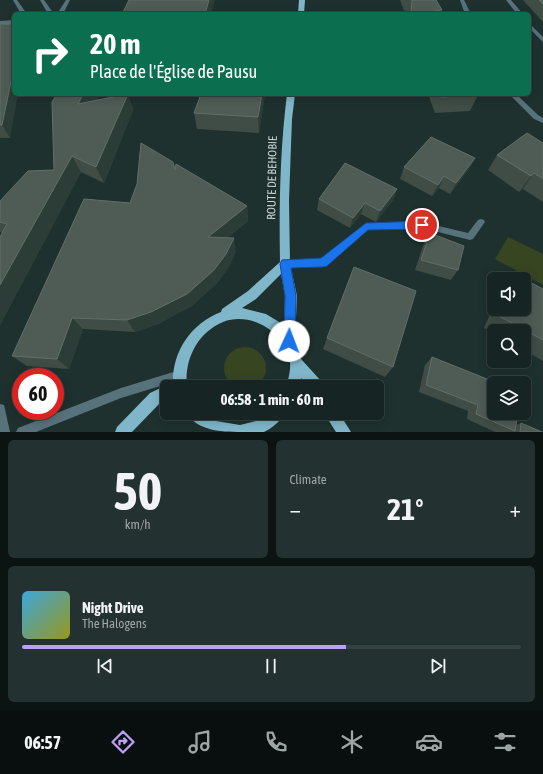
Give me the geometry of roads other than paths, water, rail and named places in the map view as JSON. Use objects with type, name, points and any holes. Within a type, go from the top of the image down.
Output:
[{"type":"main road","points":[[301,12],[302,0]]},
{"type":"main road","name":"ROUTE DE BEHOBIE","points":[[289,341],[291,296],[285,264],[284,200],[288,119],[291,96]]},
{"type":"main road","points":[[179,380],[180,366],[184,353],[193,337],[206,324],[222,316],[252,295],[285,264]]},
{"type":"main road","points":[[222,316],[238,313],[252,314],[267,319],[280,328],[289,341],[296,362],[295,380]]},
{"type":"main road","points":[[296,362],[311,380]]},
{"type":"main road","points":[[122,432],[155,398],[160,396]]},
{"type":"main road","points":[[202,420],[216,431],[239,432],[259,427],[268,420]]},
{"type":"main road","points":[[336,420],[344,432]]},
{"type":"street","points":[[14,0],[23,12]]},
{"type":"street","points":[[42,0],[50,12]]},
{"type":"street","points":[[61,12],[68,0]]},
{"type":"street","points":[[462,0],[467,12]]},
{"type":"street","points":[[508,0],[518,12]]},
{"type":"street","points":[[0,23],[12,22]]},
{"type":"street","points":[[531,27],[543,40]]},
{"type":"street","points":[[514,96],[536,117],[543,121]]},
{"type":"street","points":[[285,264],[323,262],[366,227],[422,225],[470,237],[481,222]]},
{"type":"street","points":[[22,432],[121,393],[160,386]]},
{"type":"street","points":[[0,409],[4,432]]}]
